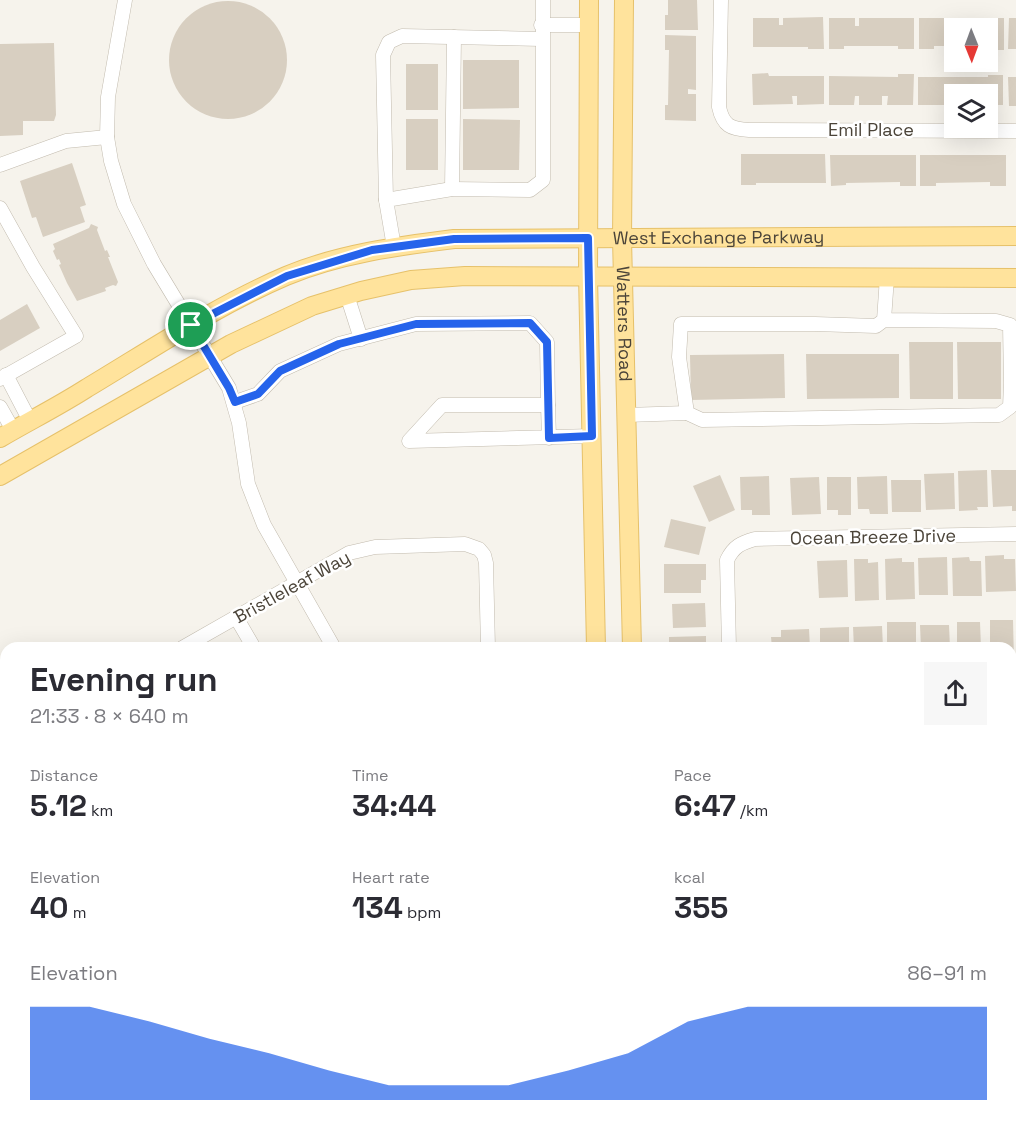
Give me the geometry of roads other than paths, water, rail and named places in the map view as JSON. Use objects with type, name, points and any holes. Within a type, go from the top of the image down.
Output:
[{"type":"main road","name":"Watters Road","points":[[589,0],[588,276],[596,642]]},
{"type":"main road","name":"Watters Road","points":[[624,0],[622,239],[632,642]]},
{"type":"main road","name":"West Exchange Parkway","points":[[6,434],[85,390],[191,325],[287,276],[372,250],[454,239],[1016,236]]},
{"type":"main road","name":"West Exchange Parkway","points":[[0,476],[231,344],[312,306],[411,280],[465,276],[1016,278]]},
{"type":"street","points":[[125,0],[108,97],[107,137],[111,161],[124,204],[153,264],[229,388],[235,402],[248,484],[264,525],[331,642]]},
{"type":"street","points":[[386,200],[452,189],[530,190],[543,180],[541,32],[543,0]]},
{"type":"street","name":"Emil Place","points":[[721,0],[719,107],[721,117],[728,125],[749,130],[1016,131]]},
{"type":"street","points":[[394,247],[386,200],[383,55],[389,42],[402,36],[454,37],[541,32],[589,25]]},
{"type":"street","points":[[452,189],[454,37]]},
{"type":"street","points":[[0,165],[66,141],[107,137]]},
{"type":"street","points":[[0,208],[76,336],[3,377],[30,421]]},
{"type":"street","points":[[884,320],[887,277]]},
{"type":"street","points":[[347,295],[360,339]]},
{"type":"street","points":[[626,415],[687,413],[702,420],[999,415],[1010,407],[1014,381],[1010,325],[996,321],[884,320],[876,326],[681,324],[679,357],[687,413]]},
{"type":"street","points":[[235,402],[258,394],[280,371],[339,344],[416,324],[530,323],[547,342],[549,438]]},
{"type":"street","points":[[548,405],[442,405],[409,441],[592,436]]},
{"type":"street","points":[[0,406],[6,434]]},
{"type":"street","name":"Ocean Breeze Drive","points":[[729,642],[727,560],[732,549],[742,542],[755,539],[1016,534]]},
{"type":"street","name":"Bristleleaf Way","points":[[192,642],[349,553],[363,549],[465,544],[479,549],[486,563],[488,642]]},
{"type":"street","points":[[236,617],[251,642]]}]
